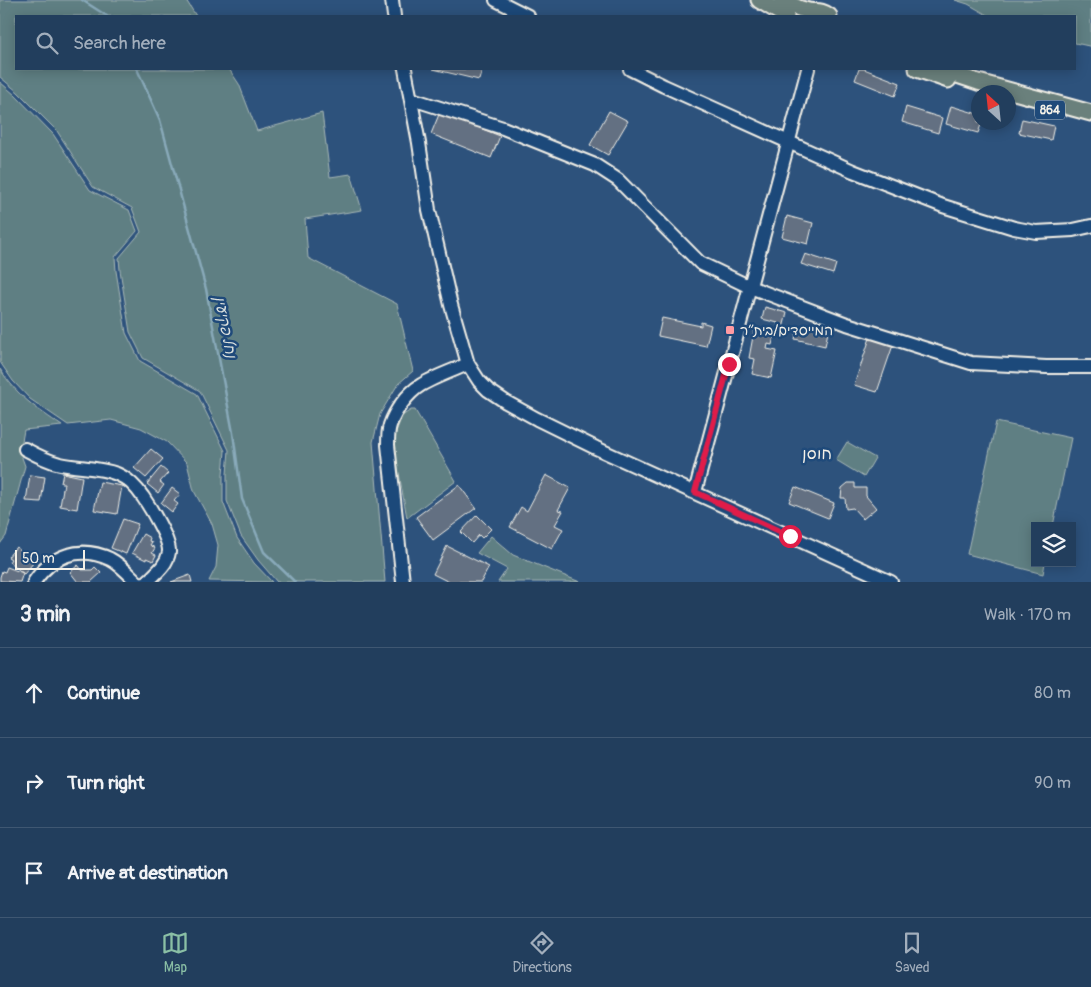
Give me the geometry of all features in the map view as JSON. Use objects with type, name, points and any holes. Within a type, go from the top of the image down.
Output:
[{"type":"main road","points":[[760,0],[784,15]]},
{"type":"main road","points":[[782,0],[810,14],[822,12],[827,15]]},
{"type":"main road","points":[[920,70],[971,87]]},
{"type":"main road","name":"864","points":[[942,70],[978,82],[1091,113]]},
{"type":"main road","name":"864","points":[[1016,100],[1091,121]]},
{"type":"street","points":[[392,0],[394,15]]},
{"type":"street","points":[[496,0],[526,15]]},
{"type":"street","points":[[405,70],[412,100],[429,210],[468,364],[479,381],[488,390],[506,402],[596,448],[891,582]]},
{"type":"street","points":[[632,70],[853,171],[943,206],[1014,228],[1036,232],[1073,230],[1091,226]]},
{"type":"street","points":[[695,492],[808,70]]},
{"type":"street","points":[[412,100],[503,128],[595,165],[618,180],[700,263],[750,287],[847,324],[972,363],[1046,367],[1091,367]]},
{"type":"street","points":[[404,582],[388,444],[390,424],[401,405],[422,384],[468,364]]},
{"type":"street","points":[[25,449],[50,461],[109,471],[119,475],[143,496],[169,546],[164,565],[147,582]]},
{"type":"street","points":[[34,582],[43,570],[53,562],[78,552],[89,552],[111,560],[121,566],[137,582]]},
{"type":"green space","points":[[0,0],[186,0],[195,15],[15,15],[15,70],[230,70],[239,84],[257,131],[322,113],[330,177],[351,174],[362,210],[305,219],[308,258],[397,304],[413,371],[398,384],[380,414],[373,442],[385,582],[277,582],[258,560],[241,536],[227,501],[229,450],[200,391],[143,358],[130,332],[119,258],[141,232],[132,208],[93,187],[57,131],[0,77]]},
{"type":"green space","points":[[955,0],[1091,0],[1091,47],[1076,43],[1076,15],[987,15],[968,4]]},
{"type":"green space","points":[[0,82],[53,134],[90,190],[129,210],[137,231],[115,257],[126,333],[140,361],[197,394],[225,451],[223,502],[237,538],[254,563],[272,582],[209,581],[216,567],[218,545],[212,524],[194,491],[187,463],[167,442],[141,428],[111,420],[68,425],[30,399],[13,381],[0,362]]},
{"type":"green space","points":[[0,369],[21,395],[62,426],[24,430],[20,452],[25,466],[6,536],[0,544]]},
{"type":"green space","points":[[411,410],[415,410],[456,481],[407,518],[395,451],[395,440],[402,416]]},
{"type":"green space","points":[[996,422],[1071,438],[1054,522],[1031,522],[1031,567],[1044,567],[1043,574],[967,554]]},
{"type":"green space","points":[[847,442],[875,458],[864,477],[836,460]]},
{"type":"green space","points":[[491,536],[513,555],[580,582],[498,582],[507,569],[477,553]]},
{"type":"building","points":[[437,70],[482,70],[479,80]]},
{"type":"building","points":[[859,70],[867,70],[900,83],[895,96],[855,80]]},
{"type":"building","points":[[951,106],[971,112],[971,130],[979,130],[978,133],[946,124]]},
{"type":"building","points":[[906,107],[942,118],[938,133],[902,122]]},
{"type":"building","points":[[609,111],[628,121],[608,155],[590,145]]},
{"type":"building","points":[[440,112],[500,136],[491,158],[431,134]]},
{"type":"building","points":[[1022,119],[1054,126],[1051,140],[1019,133]]},
{"type":"building","points":[[787,216],[813,223],[808,244],[782,237]]},
{"type":"building","points":[[805,254],[836,264],[833,274],[801,264]]},
{"type":"building","points":[[765,307],[787,313],[783,328],[777,326],[778,323],[762,319]]},
{"type":"building","points":[[662,318],[701,326],[701,322],[711,325],[706,346],[658,336]]},
{"type":"building","points":[[809,327],[828,332],[825,346],[795,339],[797,331],[807,333]]},
{"type":"building","points":[[754,331],[774,336],[772,345],[768,344],[767,349],[777,351],[771,378],[752,374],[755,359],[749,358]]},
{"type":"building","points":[[870,338],[893,345],[877,392],[854,385]]},
{"type":"building","points":[[151,449],[163,459],[146,478],[134,468]]},
{"type":"building","points":[[161,467],[168,473],[160,482],[164,485],[158,493],[147,484]]},
{"type":"building","points":[[63,473],[82,477],[77,509],[60,506],[64,483],[61,483]]},
{"type":"building","points":[[30,475],[45,477],[41,502],[26,501]]},
{"type":"building","points":[[546,475],[570,488],[558,510],[563,511],[555,525],[563,529],[552,549],[510,527],[521,507],[527,511]]},
{"type":"building","points":[[100,482],[122,486],[117,514],[94,510]]},
{"type":"building","points":[[848,483],[855,483],[855,488],[866,488],[866,496],[876,508],[863,519],[853,508],[846,509],[845,498],[841,498],[842,488]]},
{"type":"building","points":[[459,485],[476,508],[433,540],[416,517]]},
{"type":"building","points":[[795,487],[834,503],[828,518],[789,502]]},
{"type":"building","points":[[172,488],[180,494],[174,501],[178,504],[172,512],[161,503]]},
{"type":"building","points":[[477,515],[491,529],[482,538],[479,535],[472,543],[461,532]]},
{"type":"building","points":[[123,519],[138,524],[126,554],[111,548]]},
{"type":"building","points":[[143,534],[150,538],[149,541],[152,542],[150,545],[155,548],[152,553],[156,555],[153,561],[146,558],[146,560],[132,553]]},
{"type":"building","points":[[447,546],[489,567],[481,582],[449,582],[433,574]]},
{"type":"building","points":[[16,547],[34,562],[24,574],[9,562],[11,559],[8,557]]},
{"type":"building","points":[[78,565],[82,570],[92,570],[95,567],[101,573],[91,582],[78,582],[70,572]]},
{"type":"building","points":[[7,567],[23,573],[20,582],[0,581],[2,571],[5,572]]},
{"type":"building","points":[[190,575],[192,582],[171,582]]},
{"type":"waterway","name":"נחל פקיעין","points":[[82,0],[105,15]]},
{"type":"waterway","name":"נחל פקיעין","points":[[137,70],[160,120],[206,289],[233,433],[242,499],[264,552],[295,582]]},
{"type":"place","name":"המייסדים/בית״ר","points":[[730,330]]},
{"type":"district","name":"חוסן","points":[[817,454]]},
{"type":"route","points":[[729,364],[695,492],[790,536]]}]
